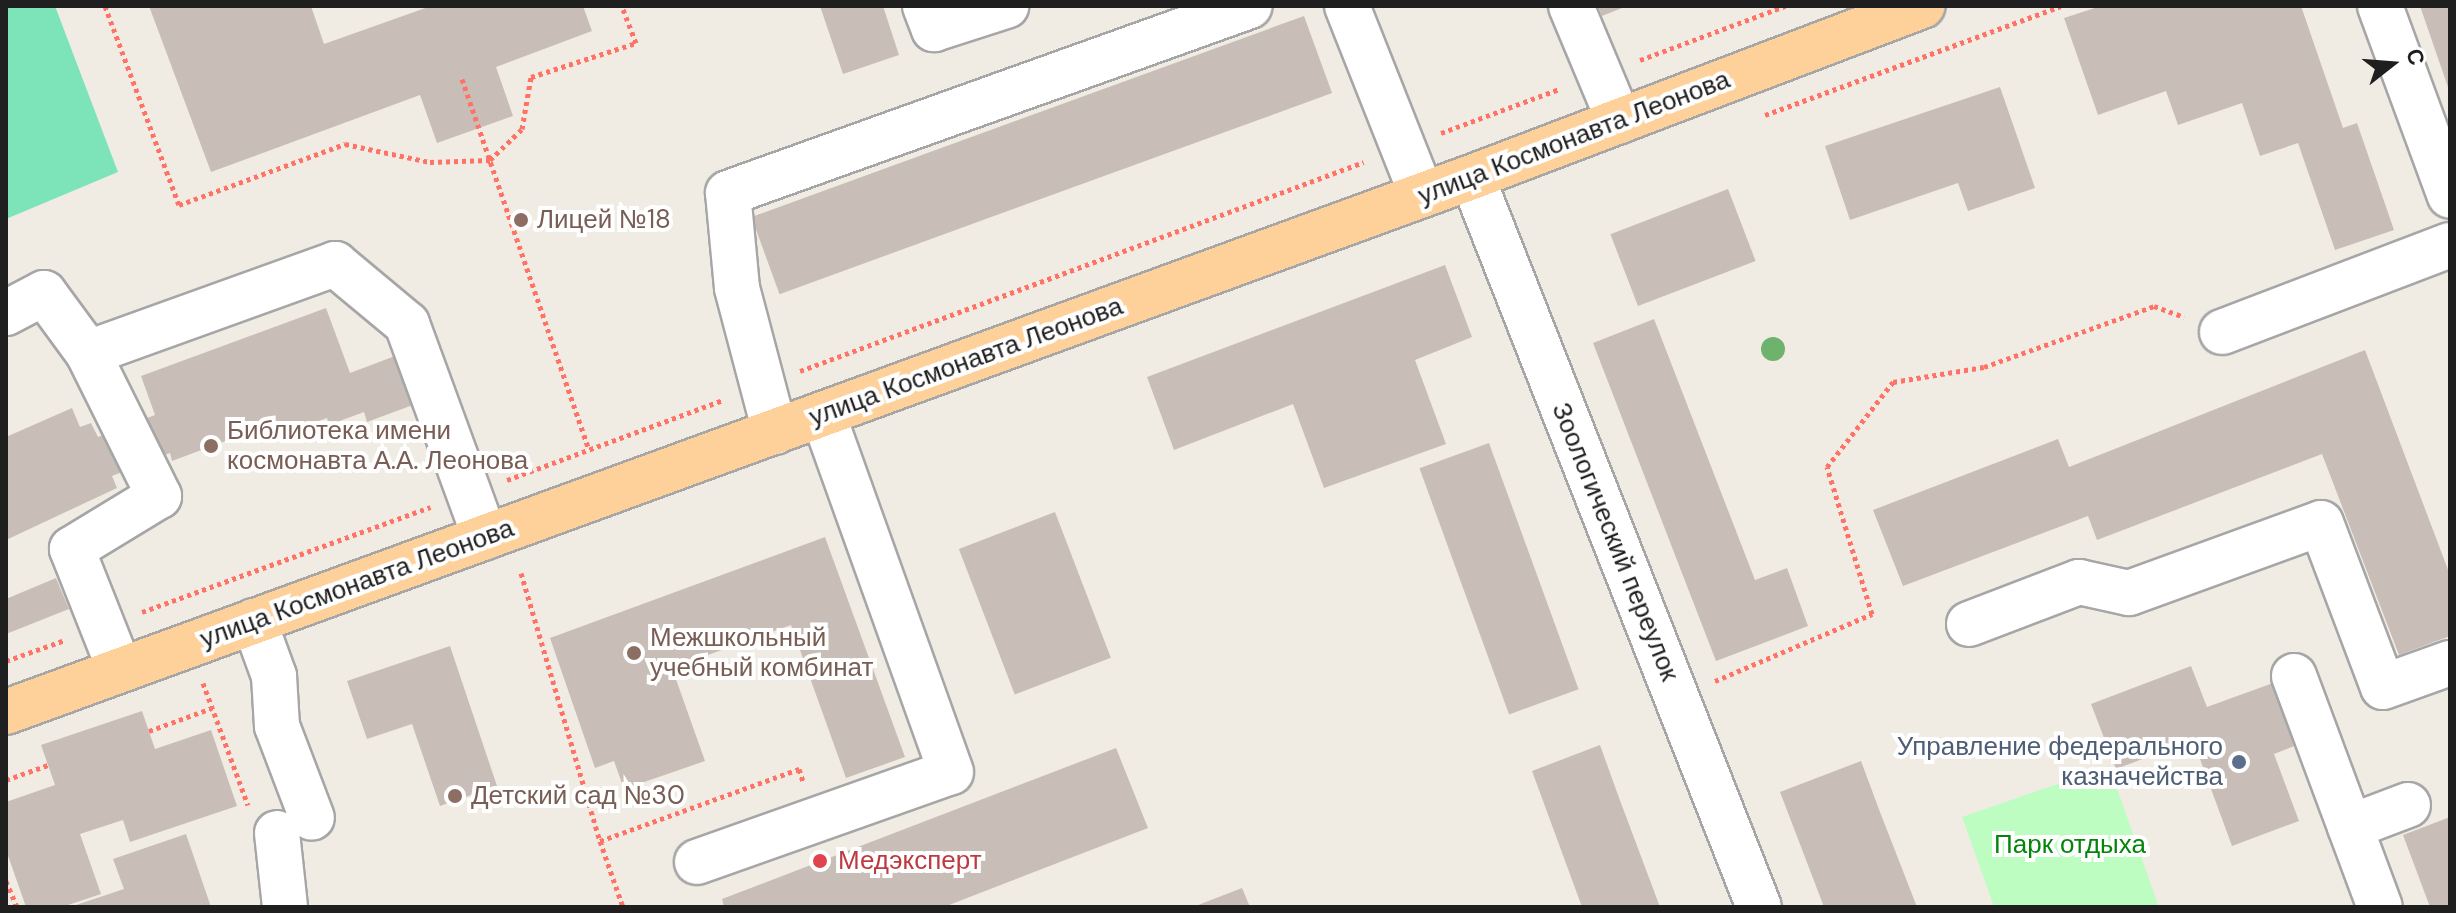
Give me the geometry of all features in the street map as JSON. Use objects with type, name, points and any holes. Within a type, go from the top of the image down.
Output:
[{"type":"main road","name":"улица Космонавта Леонова","points":[[6,712],[1472,177],[1923,6]]},
{"type":"street","points":[[925,6],[934,29],[1006,6]]},
{"type":"street","points":[[775,432],[737,288],[728,193],[1250,6]]},
{"type":"street","points":[[1347,6],[1422,195]]},
{"type":"street","points":[[1571,6],[1619,121]]},
{"type":"street","points":[[2380,6],[2450,196]]},
{"type":"street","name":"Зоологический переулок","points":[[1472,177],[1759,907]]},
{"type":"street","points":[[2222,332],[2450,245]]},
{"type":"street","points":[[88,353],[335,264],[407,324],[485,537]]},
{"type":"street","points":[[6,313],[44,293],[88,353],[159,496],[72,549],[120,670]]},
{"type":"street","points":[[697,862],[951,772],[823,415]]},
{"type":"street","points":[[1969,624],[2079,582],[2129,593],[2321,523],[2383,687],[2450,663]]},
{"type":"street","points":[[254,621],[274,676],[277,726],[295,826],[285,907]]},
{"type":"street","points":[[2294,676],[2380,907]]},
{"type":"street","points":[[2350,827],[2408,805]]},
{"type":"path","points":[[105,6],[179,205],[345,144],[430,162],[490,160],[522,129],[531,77],[636,43],[622,6]]},
{"type":"path","points":[[6,661],[590,449],[1785,6]]},
{"type":"path","points":[[462,79],[590,449]]},
{"type":"path","points":[[1708,684],[1872,614],[1827,467],[1893,382],[1984,367],[2154,306],[2222,332]]},
{"type":"path","points":[[521,573],[600,841],[623,907]]},
{"type":"path","points":[[202,680],[250,812],[295,826]]},
{"type":"path","points":[[149,731],[212,708]]},
{"type":"path","points":[[6,780],[48,765]]},
{"type":"path","points":[[600,841],[799,769],[816,820]]},
{"type":"path","points":[[6,881],[17,907]]},
{"type":"green space","points":[[6,6],[55,6],[118,172],[6,219]]},
{"type":"green space","name":"Парк отдыха","points":[[2109,766],[2159,907],[1994,907],[1962,817]]},
{"type":"building","points":[[149,6],[311,6],[324,44],[431,6],[583,6],[592,31],[496,67],[513,116],[437,143],[420,95],[211,172]]},
{"type":"building","points":[[820,6],[883,6],[899,55],[843,74]]},
{"type":"building","points":[[1598,6],[1627,6],[1602,16]]},
{"type":"building","points":[[2101,6],[2301,6],[2343,128],[2357,123],[2394,230],[2335,250],[2298,143],[2260,156],[2242,103],[2178,125],[2166,91],[2098,115],[2064,18]]},
{"type":"building","points":[[2420,6],[2450,6],[2450,93]]},
{"type":"building","points":[[1304,16],[1332,93],[780,294],[751,217]]},
{"type":"building","points":[[2000,87],[2035,188],[1968,211],[1958,183],[1850,220],[1825,146]]},
{"type":"building","points":[[1728,189],[1756,261],[1638,306],[1610,234]]},
{"type":"building","points":[[1445,265],[1472,337],[1415,360],[1446,444],[1324,488],[1293,404],[1174,450],[1147,377]]},
{"type":"building","points":[[326,308],[350,373],[403,353],[421,402],[367,422],[364,412],[329,425],[327,418],[291,431],[289,426],[250,440],[247,433],[172,461],[170,453],[112,476],[117,488],[6,540],[6,437],[72,408],[80,427],[91,423],[98,437],[155,415],[141,376]]},
{"type":"building","points":[[1654,319],[1755,580],[1787,568],[1808,626],[1716,661],[1593,343]]},
{"type":"building","points":[[2365,350],[2450,575],[2450,636],[2399,655],[2322,454],[2097,540],[2088,516],[1903,586],[1873,510],[2058,439],[2069,467]]},
{"type":"building","points":[[1489,443],[1579,689],[1509,715],[1419,468]]},
{"type":"building","points":[[1055,512],[1111,658],[1015,695],[959,549]]},
{"type":"building","name":"Межшкольный учебный комбинат","points":[[825,537],[905,757],[846,778],[791,625],[672,668],[705,761],[624,789],[614,761],[595,768],[550,638]]},
{"type":"building","points":[[56,578],[69,609],[6,634],[6,599]]},
{"type":"building","points":[[450,646],[497,786],[440,806],[412,724],[367,739],[347,681]]},
{"type":"building","name":"Управление федерального казначейства","points":[[2191,666],[2207,707],[2273,683],[2297,745],[2274,754],[2299,821],[2232,846],[2193,740],[2116,769],[2091,704]]},
{"type":"building","points":[[142,711],[155,749],[211,730],[237,806],[130,842],[123,820],[80,834],[101,894],[62,907],[26,907],[6,850],[6,802],[55,785],[41,745]]},
{"type":"building","points":[[1600,745],[1660,907],[1582,907],[1532,771]]},
{"type":"building","points":[[1116,748],[1148,828],[944,907],[724,907],[722,899]]},
{"type":"building","points":[[1861,761],[1917,907],[1824,907],[1780,792]]},
{"type":"building","points":[[2450,817],[2450,907],[2430,907],[2403,835]]},
{"type":"building","points":[[186,834],[211,907],[70,907],[124,889],[113,859]]},
{"type":"building","points":[[1242,888],[1250,907],[1193,907]]},
{"type":"place","name":"Лицей №18","points":[[521,220]]},
{"type":"place","name":"Библиотека имени космонавта А.А. Леонова","points":[[211,446]]},
{"type":"place","name":"Межшкольный учебный комбинат","points":[[634,653]]},
{"type":"place","name":"Управление федерального казначейства","points":[[2239,762]]},
{"type":"place","name":"Детский сад №30","points":[[455,796]]},
{"type":"place","name":"Медэксперт","points":[[820,861]]}]
